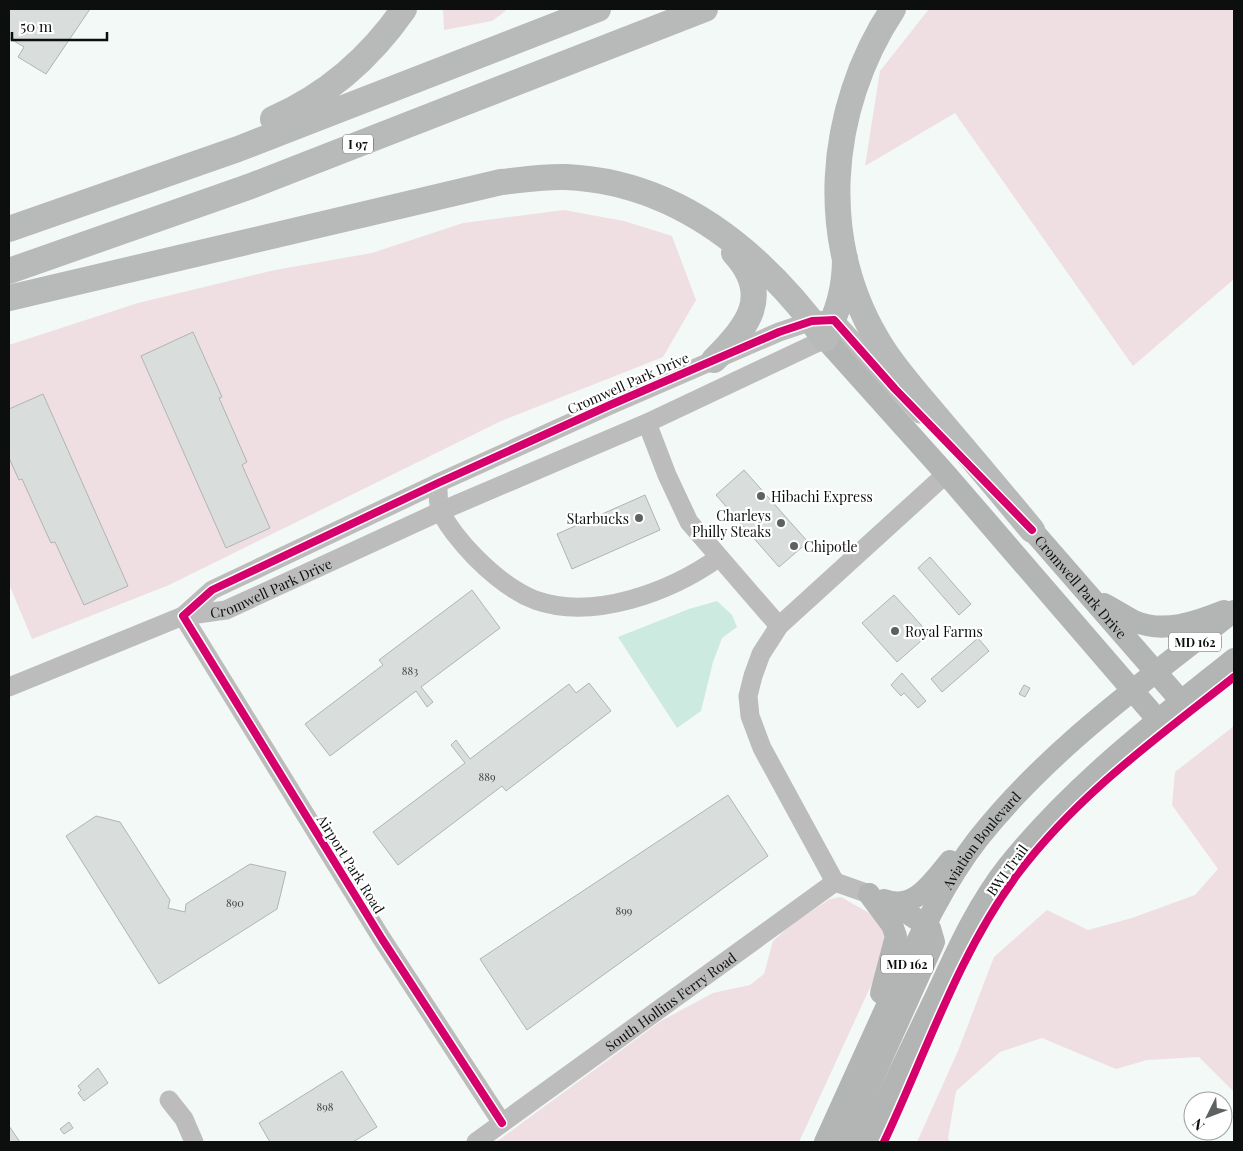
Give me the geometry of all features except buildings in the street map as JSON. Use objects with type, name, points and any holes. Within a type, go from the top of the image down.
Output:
[{"type":"highway","points":[[16,227],[293,110],[323,92],[354,68],[375,47],[404,9]]},
{"type":"highway","points":[[16,227],[238,149],[598,9]]},
{"type":"highway","name":"I 97","points":[[9,271],[251,186],[704,9]]},
{"type":"highway","points":[[893,9],[858,75],[847,111],[839,148],[838,218],[854,288],[882,348],[904,378],[1032,530]]},
{"type":"highway","points":[[9,298],[502,182],[566,177],[598,181],[637,190],[672,203],[703,220],[733,240],[754,258],[823,327],[845,285],[846,258]]},
{"type":"highway","points":[[703,220],[742,262],[750,275],[753,288],[751,314],[744,327],[714,360]]},
{"type":"main road","points":[[823,327],[946,474],[1158,720]]},
{"type":"main road","name":"Cromwell Park Drive","points":[[1032,530],[1181,701]]},
{"type":"main road","points":[[1089,595],[1135,622],[1159,627],[1177,626],[1198,621],[1234,607]]},
{"type":"main road","name":"Aviation Boulevard","points":[[825,1142],[926,924],[947,886],[977,841],[1012,799],[1061,750],[1133,690],[1234,611]]},
{"type":"main road","name":"MD 162","points":[[867,1142],[949,968],[992,889],[1008,866],[1070,795],[1158,720],[1234,659]]},
{"type":"main road","points":[[892,903],[905,902],[916,897],[927,888],[970,838],[1012,799]]},
{"type":"main road","points":[[844,1142],[932,949],[934,934],[926,924],[892,903],[870,894]]},
{"type":"main road","points":[[857,1070],[896,936],[892,925],[870,894]]},
{"type":"street","name":"Cromwell Park Drive","points":[[183,616],[212,590],[438,483],[714,360],[823,327]]},
{"type":"street","name":"Cromwell Park Drive","points":[[9,686],[183,616],[226,610],[441,511],[647,423],[823,327]]},
{"type":"street","name":"Cromwell Park Drive","points":[[823,327],[895,389],[1032,530]]},
{"type":"street","points":[[647,423],[667,475],[689,522],[718,558],[779,626]]},
{"type":"street","points":[[870,894],[835,882],[762,748],[750,716],[748,696],[761,654],[779,626],[946,474]]},
{"type":"street","points":[[438,483],[441,511],[451,528],[472,554],[510,588],[535,600],[565,607],[604,605],[656,592],[693,576],[718,558]]},
{"type":"street","name":"Airport Park Road","points":[[183,616],[382,939],[502,1123]]},
{"type":"street","name":"South Hollins Ferry Road","points":[[476,1142],[835,882]]},
{"type":"street","points":[[169,1100],[184,1119],[194,1142]]},
{"type":"shaded area","points":[[443,9],[508,9],[492,21],[444,30]]},
{"type":"shaded area","points":[[929,9],[1234,9],[1234,279],[1133,366],[955,113],[865,166],[880,71]]},
{"type":"shaded area","points":[[564,210],[624,221],[672,236],[696,300],[663,357],[501,421],[169,585],[32,639],[9,584],[9,345],[138,303],[275,270],[372,253],[463,223]]},
{"type":"shaded area","points":[[717,601],[732,615],[737,627],[722,638],[713,662],[701,711],[677,728],[618,637],[689,609]]},
{"type":"shaded area","points":[[1234,726],[1234,1092],[1199,1057],[1147,1060],[1116,1069],[1042,1038],[1000,1052],[956,1091],[948,1138],[950,1142],[917,1142],[958,1051],[994,957],[1047,910],[1088,930],[1132,918],[1195,895],[1218,869],[1172,805],[1175,772]]},
{"type":"shaded area","points":[[841,897],[869,913],[884,926],[888,939],[873,981],[799,1142],[496,1142],[661,1021],[713,993],[750,985],[764,974],[773,941],[793,923],[830,899]]},
{"type":"cycle path","points":[[502,1123],[382,939],[183,616],[212,590],[438,483],[610,405],[779,332],[812,321],[834,320],[895,389],[1032,530]]},
{"type":"cycle path","name":"BWI Trail","points":[[884,1142],[960,971],[977,938],[1017,875],[1040,846],[1092,793],[1147,745],[1234,677]]},
{"type":"place","name":"Hibachi Express","points":[[761,496]]},
{"type":"place","name":"Starbucks","points":[[639,518]]},
{"type":"place","name":"Charleys Philly Steaks","points":[[781,523]]},
{"type":"place","name":"Chipotle","points":[[794,546]]},
{"type":"place","name":"Royal Farms","points":[[895,631]]}]
